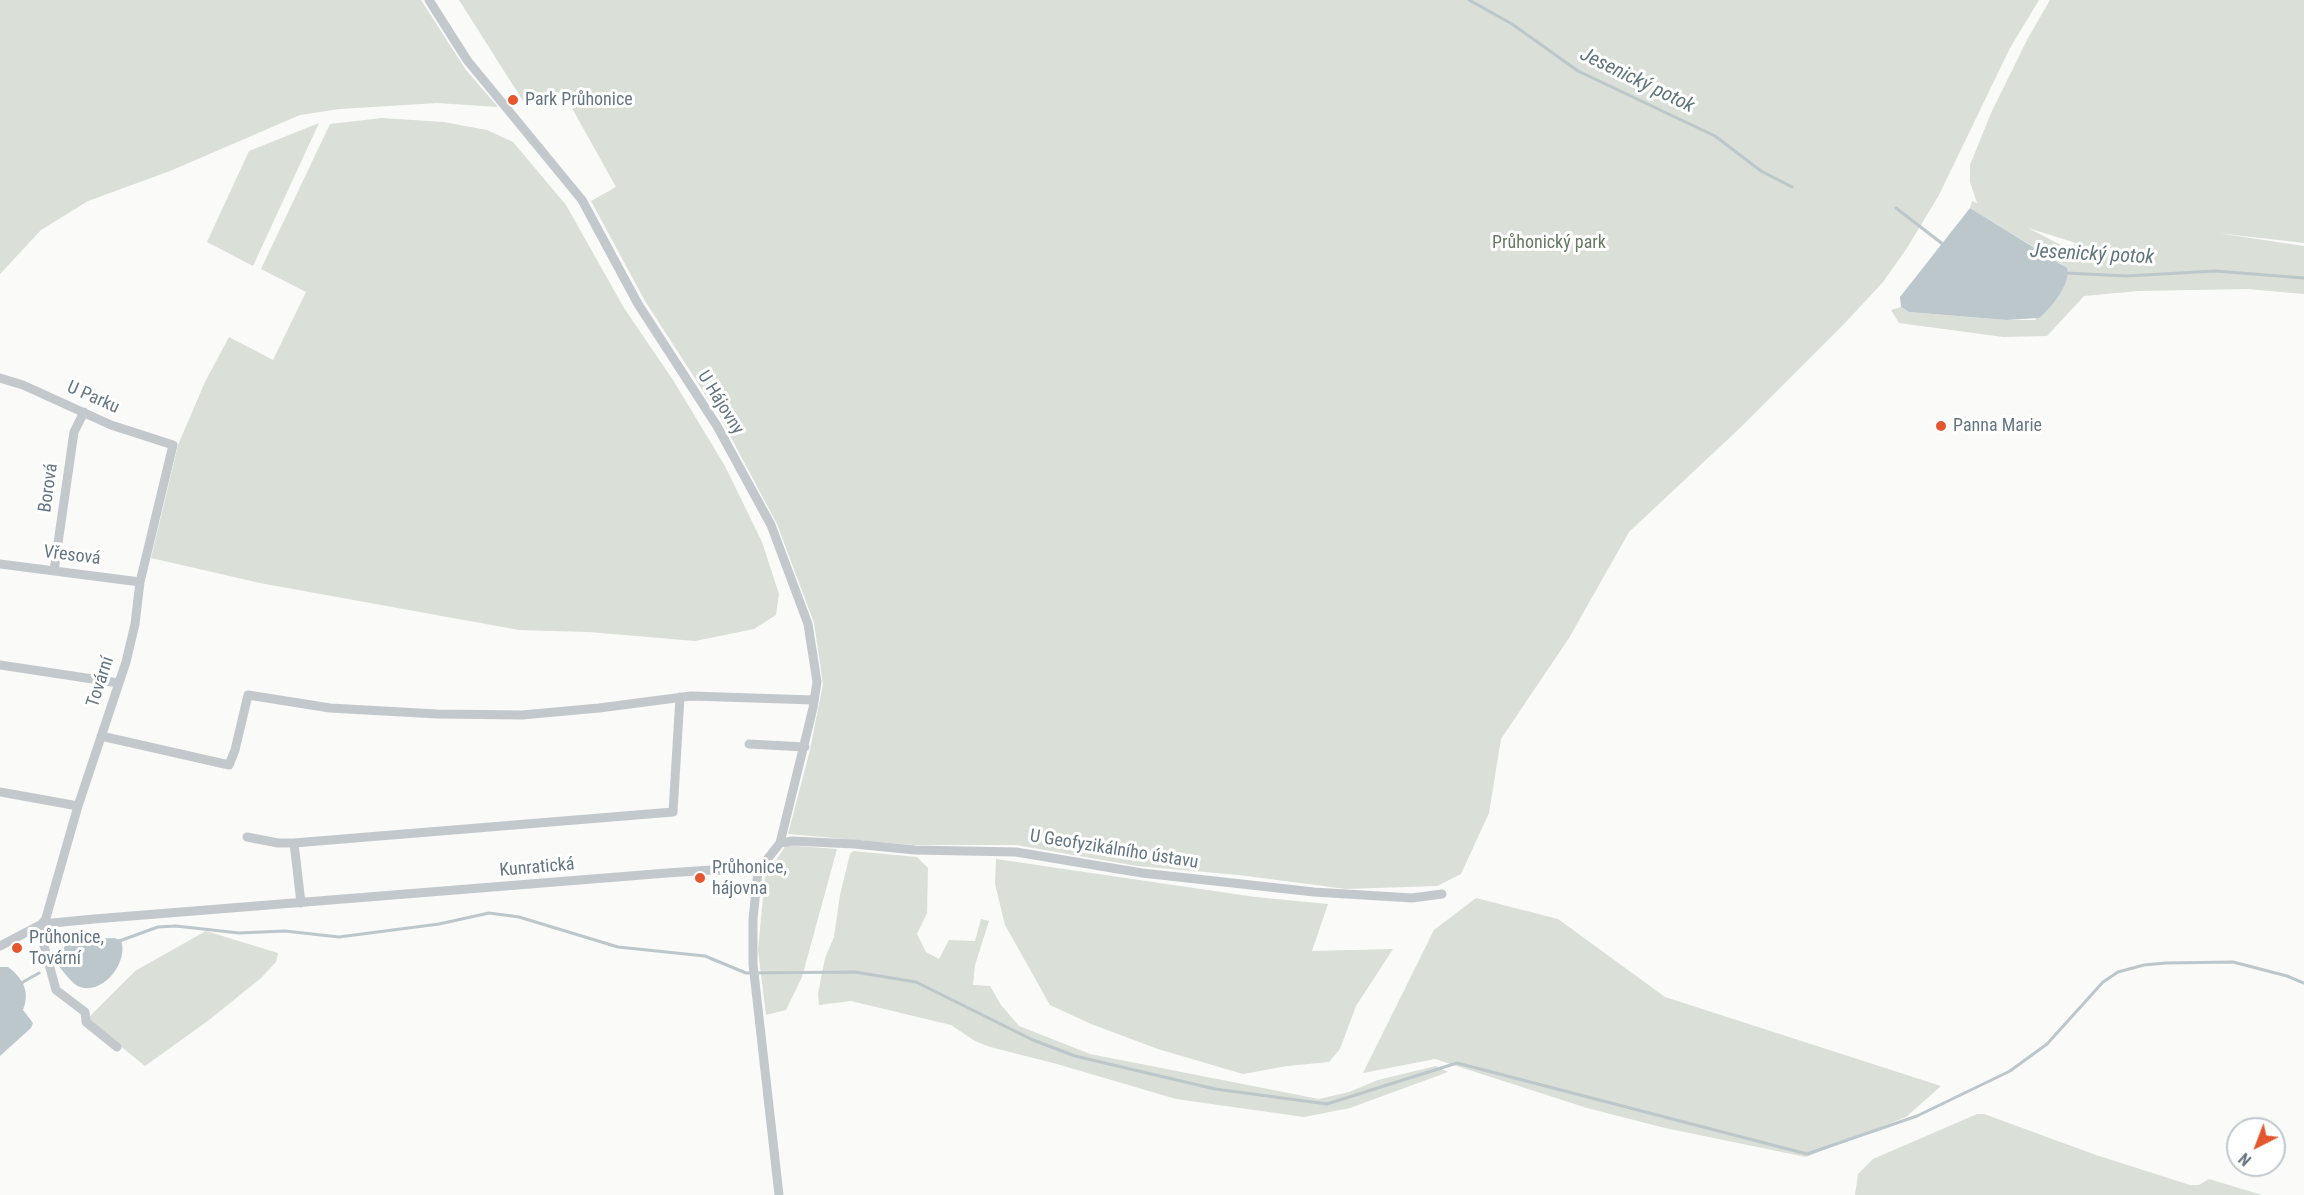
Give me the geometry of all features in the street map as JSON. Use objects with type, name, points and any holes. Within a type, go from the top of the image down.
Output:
[{"type":"street","name":"U Hájovny","points":[[429,0],[467,60],[582,200],[638,304],[717,426],[771,525],[808,624],[817,682],[805,747],[780,843],[758,871]]},
{"type":"street","name":"U Parku","points":[[0,378],[23,385],[111,425],[173,445]]},
{"type":"street","name":"Borová","points":[[54,571],[74,432],[84,412]]},
{"type":"street","name":"Tovární","points":[[42,924],[46,918],[78,806],[119,683],[135,624],[140,582],[173,445]]},
{"type":"street","name":"Vřesová","points":[[0,564],[140,582]]},
{"type":"street","points":[[0,665],[119,683]]},
{"type":"street","points":[[101,736],[229,765],[236,747],[248,695],[330,708],[437,714],[522,715],[691,696],[814,700]]},
{"type":"street","points":[[247,837],[278,843],[294,843],[674,812],[680,698]]},
{"type":"street","points":[[749,744],[805,747]]},
{"type":"street","points":[[0,792],[78,806]]},
{"type":"street","name":"U Geofyzikálního ústavu","points":[[780,843],[793,841],[915,850],[1016,852],[1142,873],[1314,892],[1412,897],[1442,894]]},
{"type":"street","points":[[294,843],[301,903]]},
{"type":"street","name":"Kunratická","points":[[0,946],[42,924],[667,873],[737,869],[758,871]]},
{"type":"street","points":[[758,871],[753,919],[753,964],[779,1195]]},
{"type":"street","points":[[42,924],[41,935],[56,990],[85,1012],[86,1022],[117,1047]]},
{"type":"green space","points":[[0,0],[421,0],[466,70],[498,107],[437,103],[340,109],[300,115],[170,171],[88,201],[41,230],[0,274]]},
{"type":"green space","name":"Průhonický park","points":[[459,0],[2039,0],[2010,48],[1939,195],[1883,282],[1740,428],[1629,532],[1569,638],[1501,739],[1489,813],[1461,874],[1437,886],[1346,889],[1239,875],[1137,866],[1016,845],[914,845],[788,834],[810,750],[823,684],[814,623],[777,524],[720,417],[645,301],[591,201],[616,187],[563,92],[525,104]]},
{"type":"green space","points":[[2050,0],[2304,0],[2304,243],[2217,233],[2304,246],[2304,294],[2247,289],[2138,291],[2084,296],[2047,336],[2003,337],[1899,323],[1891,310],[1901,307],[1909,312],[2006,320],[2035,320],[2068,273],[2063,265],[1970,208],[1972,201],[1977,203],[1970,182],[1970,165],[1991,113],[2028,38]],"holes":[[[2028,228],[2079,244],[2063,246]]]},
{"type":"green space","points":[[382,118],[443,122],[487,130],[513,142],[566,205],[624,308],[673,380],[725,466],[762,542],[779,594],[776,615],[754,629],[695,641],[589,632],[519,630],[260,583],[151,558],[178,445],[205,382],[229,337],[273,360],[306,292],[261,269],[330,124]]},
{"type":"green space","points":[[319,123],[253,266],[207,242],[249,151]]},
{"type":"green space","points":[[786,845],[837,849],[802,977],[786,1010],[766,1015],[758,950],[765,877]]},
{"type":"green space","points":[[853,851],[917,857],[928,868],[927,913],[917,934],[926,952],[939,959],[949,940],[975,941],[981,919],[989,921],[975,965],[973,985],[990,986],[1001,1005],[1019,1026],[1090,1054],[1319,1099],[1349,1092],[1378,1080],[1436,1066],[1448,1072],[1350,1108],[1304,1117],[1176,1099],[990,1047],[975,1041],[951,1025],[851,1001],[819,1005],[818,994],[825,958],[834,937],[840,895],[850,854]]},
{"type":"green space","points":[[996,859],[1255,897],[1328,904],[1312,951],[1393,949],[1356,1006],[1340,1049],[1329,1062],[1287,1066],[1243,1074],[1158,1049],[1091,1024],[1050,1005],[1005,925],[995,884]]},
{"type":"green space","points":[[1476,898],[1558,919],[1665,997],[1941,1086],[1906,1117],[1806,1157],[1665,1128],[1587,1108],[1435,1059],[1363,1073],[1434,930]]},
{"type":"green space","points":[[206,931],[278,953],[276,962],[261,978],[209,1020],[145,1066],[87,1019],[135,971]]},
{"type":"green space","points":[[1977,1114],[1984,1114],[2096,1155],[2190,1185],[2199,1185],[2209,1179],[2262,1195],[1855,1195],[1858,1174],[1873,1159]]},
{"type":"shaded area","points":[[1970,208],[2067,268],[2063,288],[2039,318],[2006,320],[1909,312],[1901,307],[1900,297]]},
{"type":"shaded area","points":[[114,938],[121,940],[123,948],[118,966],[106,981],[98,986],[80,987],[57,964],[65,946],[69,943]]},
{"type":"shaded area","points":[[0,967],[8,967],[22,981],[26,992],[23,1010],[33,1023],[31,1028],[0,1056]]},
{"type":"waterway","name":"Jesenický potok","points":[[1469,0],[1512,24],[1578,71],[1715,136],[1761,171],[1792,187]]},
{"type":"waterway","name":"Jesenický potok","points":[[1896,208],[1944,245]]},
{"type":"waterway","name":"Jesenický potok","points":[[2066,273],[2127,276],[2215,271],[2304,278]]},
{"type":"waterway","points":[[119,941],[158,927],[176,926],[239,933],[285,931],[339,937],[439,924],[489,913],[519,917],[618,947],[705,956],[746,973],[855,972],[916,982],[1033,1040],[1075,1056],[1215,1089],[1327,1104],[1457,1063],[1807,1154],[1917,1116],[2010,1071],[2047,1044],[2103,982],[2118,972],[2144,965],[2166,963],[2233,962],[2287,976],[2304,983]]},
{"type":"waterway","points":[[21,985],[39,973]]},
{"type":"place","name":"Park Průhonice","points":[[513,100]]},
{"type":"place","name":"Panna Marie","points":[[1941,426]]},
{"type":"place","name":"Průhonice, hájovna","points":[[700,878]]},
{"type":"place","name":"Průhonice, Tovární","points":[[17,948]]}]
